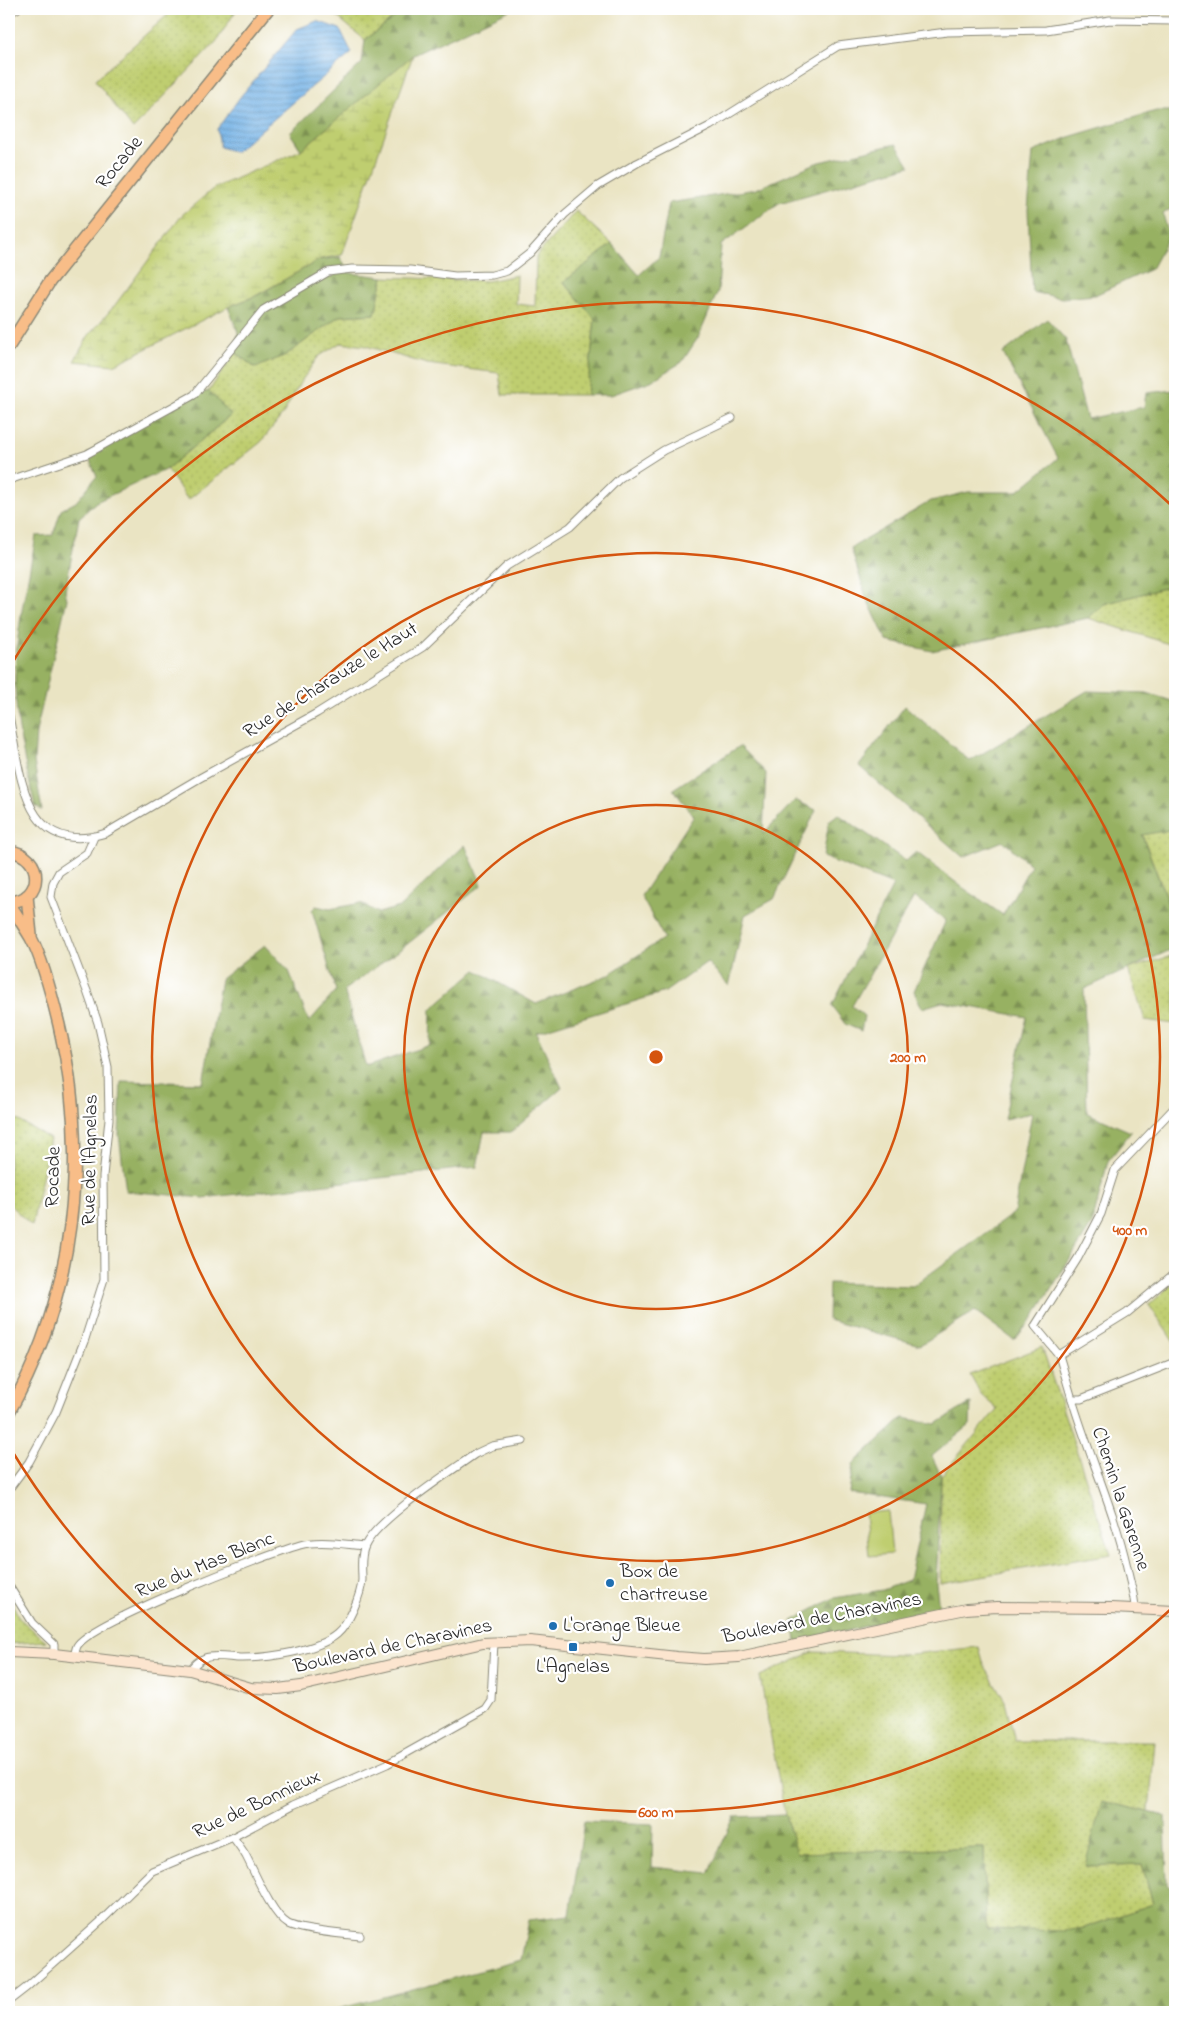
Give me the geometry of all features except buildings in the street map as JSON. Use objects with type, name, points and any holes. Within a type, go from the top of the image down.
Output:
[{"type":"main road","name":"Rocade","points":[[9,346],[50,281],[268,9]]},
{"type":"main road","points":[[9,851],[24,855],[34,868],[35,883],[27,896],[9,903]]},
{"type":"main road","name":"Rocade","points":[[9,1412],[40,1344],[55,1298],[68,1242],[74,1179],[71,1084],[55,1008],[32,939],[27,896]]},
{"type":"main road","name":"Rocade","points":[[9,903],[32,939]]},
{"type":"main road","name":"Boulevard de Charavines","points":[[9,1652],[54,1654],[190,1670],[250,1688],[278,1689],[301,1686],[494,1642],[530,1641],[669,1656],[723,1658],[739,1657],[966,1608],[1175,1611]]},
{"type":"street","points":[[9,13],[17,9]]},
{"type":"street","points":[[9,480],[87,454],[194,395],[263,310],[328,272],[352,269],[410,270],[455,276],[492,276],[507,271],[530,253],[565,214],[598,186],[637,163],[710,126],[838,46],[946,32],[1046,30],[1110,20],[1175,21]]},
{"type":"street","name":"Rue de Charauze le Haut","points":[[9,716],[25,795],[35,817],[46,827],[61,835],[74,838],[94,837],[106,833],[317,713],[423,647],[507,566],[570,527],[620,478],[664,450],[732,418]]},
{"type":"street","name":"Rue de l'Agnelas","points":[[9,1489],[29,1462],[56,1412],[85,1339],[104,1280],[104,1176],[109,1119],[108,1067],[88,991],[50,897],[53,884],[59,872],[87,853],[94,837]]},
{"type":"street","name":"Chemin la Garenne","points":[[1138,1609],[1103,1484],[1082,1430],[1059,1355],[1035,1326],[1078,1258],[1101,1214],[1115,1170],[1175,1106]]},
{"type":"street","points":[[1059,1355],[1127,1313],[1175,1273]]},
{"type":"street","points":[[1072,1399],[1081,1398],[1175,1362]]},
{"type":"street","points":[[190,1670],[196,1663],[205,1658],[261,1658],[280,1655],[320,1644],[337,1635],[348,1623],[362,1583],[364,1546],[377,1528],[475,1454],[492,1446],[522,1441]]},
{"type":"street","name":"Rue du Mas Blanc","points":[[74,1657],[78,1645],[93,1632],[188,1587],[301,1544],[336,1543],[364,1546]]},
{"type":"street","points":[[9,1586],[32,1623],[54,1644],[54,1654]]},
{"type":"street","name":"Rue de Bonnieux","points":[[9,2000],[27,1987],[100,1922],[152,1870],[232,1837],[293,1805],[387,1764],[485,1709],[491,1700],[494,1642]]},
{"type":"street","points":[[232,1837],[245,1854],[270,1902],[289,1925],[360,1936]]},
{"type":"green space","points":[[174,9],[237,9],[216,42],[133,129],[95,80]]},
{"type":"green space","points":[[328,9],[405,9],[365,40]]},
{"type":"green space","points":[[405,9],[512,9],[413,55],[301,150],[290,133],[362,63],[365,40]]},
{"type":"green space","points":[[413,55],[342,255],[321,259],[257,295],[228,307],[114,365],[74,361],[89,335],[115,305],[182,215],[214,188],[301,150]]},
{"type":"green space","points":[[1156,111],[1175,111],[1175,138],[1169,140],[1175,147],[1175,206],[1163,214],[1169,236],[1151,269],[1095,295],[1062,298],[1032,292],[1028,210],[1033,152],[1072,136]]},
{"type":"green space","points":[[896,144],[910,166],[779,203],[721,245],[718,291],[699,336],[682,362],[651,381],[611,395],[587,395],[595,319],[564,282],[612,244],[639,275],[659,257],[669,203],[756,189],[816,163]]},
{"type":"green space","points":[[576,211],[612,244],[564,282],[595,319],[587,395],[502,395],[499,373],[427,364],[366,346],[340,343],[318,357],[300,383],[283,414],[261,442],[188,500],[167,469],[231,415],[209,391],[235,352],[255,368],[286,355],[339,316],[375,314],[383,277],[488,281],[517,275],[516,304],[535,306],[536,256]]},
{"type":"green space","points":[[340,257],[350,273],[383,277],[375,314],[339,316],[286,355],[255,368],[235,352],[238,332],[228,307],[258,295],[319,260]]},
{"type":"green space","points":[[1047,319],[1066,340],[1087,419],[1144,407],[1146,393],[1175,390],[1175,585],[1104,604],[1088,618],[932,651],[887,641],[866,597],[851,548],[931,501],[968,492],[1017,492],[1058,458],[1003,353]]},
{"type":"green space","points":[[209,391],[231,415],[167,469],[96,502],[79,518],[65,591],[67,599],[36,732],[34,761],[42,811],[35,806],[24,759],[15,695],[17,644],[36,536],[53,535],[61,510],[76,502],[97,476],[87,454],[194,395]]},
{"type":"green space","points":[[1175,585],[1175,646],[1088,618],[1104,604]]},
{"type":"green space","points":[[1087,691],[1147,693],[1175,702],[1175,829],[1142,835],[1175,921],[1175,948],[1084,989],[1087,1113],[1131,1132],[1108,1161],[1092,1224],[1031,1321],[1014,1340],[975,1311],[920,1345],[828,1320],[829,1283],[913,1286],[1014,1213],[1032,1113],[1004,1119],[1027,1017],[942,1002],[922,1008],[914,991],[946,920],[914,897],[852,1006],[864,1016],[861,1031],[845,1024],[832,1006],[893,885],[823,857],[829,821],[838,814],[906,861],[916,852],[1003,915],[1031,865],[1003,841],[963,857],[859,766],[905,706],[970,761]]},
{"type":"green space","points":[[740,746],[766,773],[763,834],[795,800],[816,810],[774,899],[745,915],[729,986],[707,962],[665,992],[536,1032],[562,1088],[511,1132],[484,1132],[477,1167],[203,1198],[126,1191],[119,1135],[121,1081],[203,1083],[221,979],[265,945],[289,971],[309,1022],[336,991],[312,910],[316,906],[330,909],[361,903],[378,913],[400,907],[465,845],[482,885],[396,953],[344,990],[366,1067],[430,1045],[431,1009],[476,970],[536,1004],[608,975],[664,938],[641,896],[694,816],[673,789]]},
{"type":"green space","points":[[1175,829],[1175,921],[1142,834]]},
{"type":"green space","points":[[1175,955],[1175,1024],[1145,1020],[1128,969]]},
{"type":"green space","points":[[9,1115],[50,1139],[32,1226],[9,1204]]},
{"type":"green space","points":[[1175,1281],[1175,1344],[1149,1305]]},
{"type":"green space","points":[[1042,1347],[1111,1554],[940,1583],[941,1476],[997,1409],[981,1395],[970,1375]]},
{"type":"green space","points":[[971,1403],[970,1425],[932,1456],[941,1476],[936,1584],[939,1607],[797,1644],[792,1621],[834,1598],[883,1590],[909,1580],[926,1504],[849,1493],[853,1464],[903,1418],[936,1424]]},
{"type":"green space","points":[[888,1511],[892,1554],[869,1556],[865,1513]]},
{"type":"green space","points":[[9,1595],[19,1618],[46,1641],[9,1644]]},
{"type":"green space","points":[[979,1647],[984,1665],[1005,1701],[1015,1741],[1155,1741],[1149,1812],[1102,1802],[1086,1866],[1142,1864],[1153,1904],[1084,1928],[1064,1932],[986,1929],[984,1848],[796,1853],[785,1815],[760,1676],[813,1652],[902,1655]]},
{"type":"green space","points":[[1102,1801],[1165,1816],[1167,1885],[1175,1891],[1175,2012],[327,2012],[521,1960],[529,1920],[570,1915],[584,1821],[653,1824],[652,1867],[709,1873],[734,1817],[785,1815],[797,1853],[984,1848],[986,1929],[1064,1931],[1084,1928],[1153,1904],[1142,1864],[1085,1866]]},
{"type":"water","points":[[317,21],[340,29],[352,53],[235,152],[220,147],[217,129],[240,97],[297,29]]},
{"type":"place","name":"Box de chartreuse","points":[[610,1583]]},
{"type":"place","name":"L'Orange Bleue","points":[[553,1626]]},
{"type":"place","name":"L'Agnelas","points":[[573,1647]]}]
